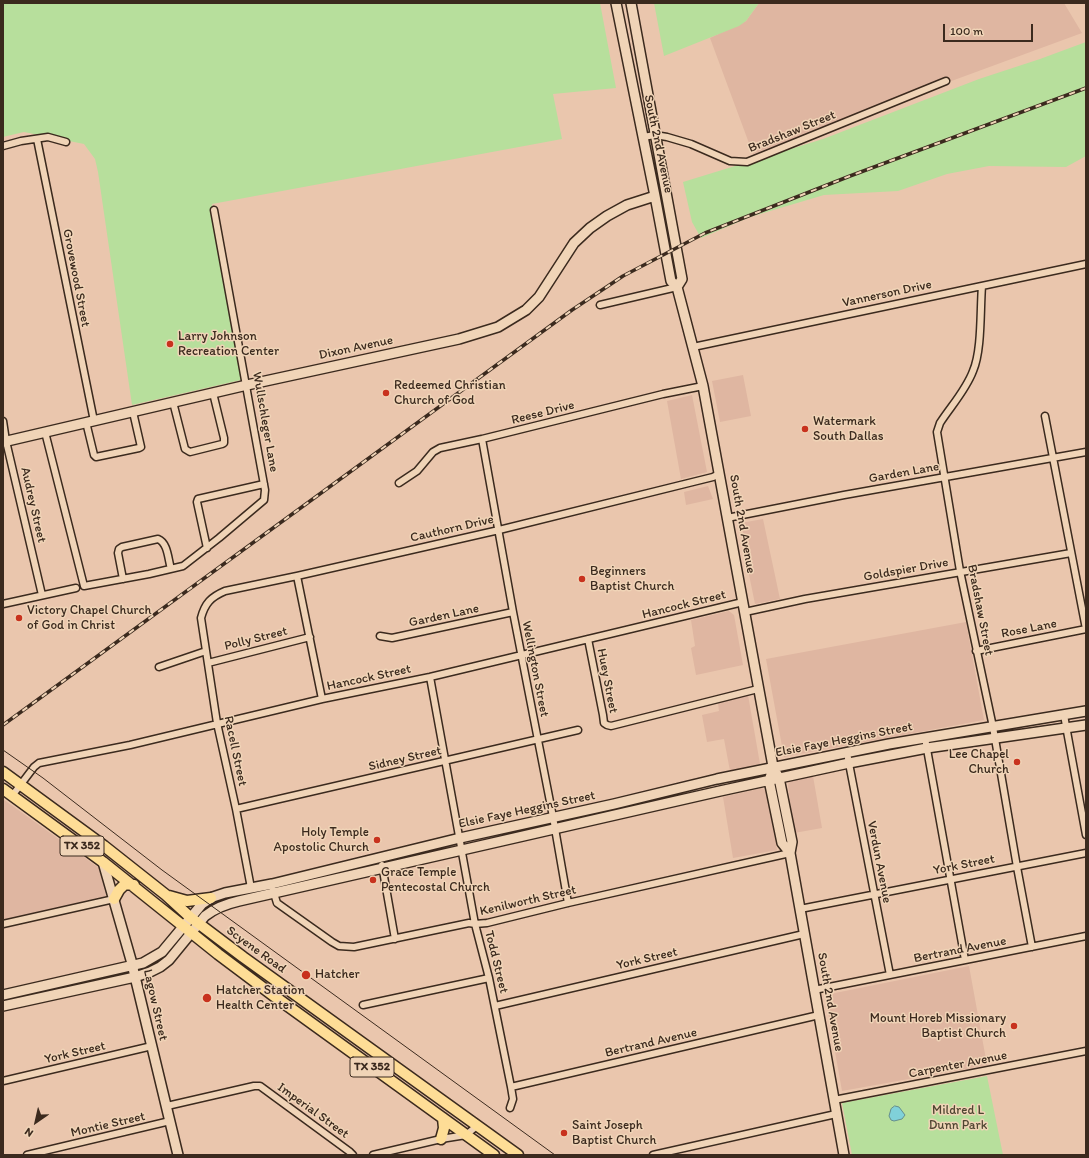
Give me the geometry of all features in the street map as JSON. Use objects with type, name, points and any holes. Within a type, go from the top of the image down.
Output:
[{"type":"main road","name":"South 2nd Avenue","points":[[616,3],[671,281],[677,288],[694,347],[703,386],[773,767],[779,778],[792,842],[790,853],[844,1155]]},
{"type":"main road","name":"South 2nd Avenue","points":[[631,3],[665,194],[682,279],[677,288]]},
{"type":"main road","name":"Dixon Avenue","points":[[5,441],[247,385],[452,340],[498,327],[514,319],[539,297],[574,243],[590,228],[606,216],[627,205],[655,196]]},
{"type":"main road","name":"Elsie Faye Heggins Street","points":[[3,1006],[150,972],[169,960],[205,916],[215,908],[239,901],[273,888],[381,858],[460,838],[773,767],[925,738],[1086,711]]},
{"type":"main road","name":"Elsie Faye Heggins Street","points":[[3,995],[143,963],[162,952],[190,917],[202,904],[211,898],[251,888],[273,888],[383,869],[720,791],[849,763],[927,748],[1086,724]]},
{"type":"main road","name":"South 2nd Avenue","points":[[773,767],[769,780],[782,844],[790,853]]},
{"type":"main road","name":"Scyene Road","points":[[3,772],[104,846],[166,895],[190,917],[243,957],[518,1155]]},
{"type":"main road","points":[[717,779],[720,791]]},
{"type":"main road","name":"Scyene Road","points":[[3,789],[134,885],[218,954],[494,1155]]},
{"type":"main road","name":"Lagow Street","points":[[103,862],[135,976],[178,1155]]},
{"type":"main road","points":[[114,899],[124,884],[134,885]]},
{"type":"main road","points":[[166,895],[187,901],[211,898]]},
{"type":"main road","points":[[313,1024],[317,1020],[322,1020],[338,1025]]},
{"type":"main road","points":[[441,1139],[444,1128],[443,1118]]},
{"type":"street","name":"Bradshaw Street","points":[[643,138],[655,135],[667,137],[691,144],[730,161],[746,162],[946,81]]},
{"type":"street","points":[[3,146],[21,141],[48,137],[66,142]]},
{"type":"street","name":"Grovewood Street","points":[[37,139],[90,422],[94,455],[96,457],[141,447],[133,412]]},
{"type":"street","name":"Dixon Avenue","points":[[655,196],[665,194]]},
{"type":"street","name":"Wullschleger Lane","points":[[45,432],[84,586],[183,566],[207,548],[264,500],[266,496],[247,385],[214,210]]},
{"type":"street","name":"Vannerson Drive","points":[[694,347],[1086,264]]},
{"type":"street","name":"Bradshaw Street","points":[[982,286],[979,346],[973,372],[944,417],[937,432],[960,571],[993,727],[1032,947]]},
{"type":"street","points":[[600,305],[677,288]]},
{"type":"street","name":"Reese Drive","points":[[399,483],[417,472],[433,452],[440,448],[663,394],[703,386]]},
{"type":"street","points":[[173,402],[185,449],[190,452],[224,443],[214,393]]},
{"type":"street","points":[[1045,416],[1086,629]]},
{"type":"street","name":"Audrey Street","points":[[3,421],[5,441],[42,595]]},
{"type":"street","name":"Wellington Street","points":[[482,439],[568,903]]},
{"type":"street","name":"Garden Lane","points":[[727,518],[1086,452]]},
{"type":"street","name":"Cauthorn Drive","points":[[201,618],[204,608],[209,601],[217,594],[225,591],[499,530],[720,474]]},
{"type":"street","points":[[207,548],[197,502],[198,499],[264,484]]},
{"type":"street","points":[[123,579],[118,553],[119,549],[158,539],[162,540],[165,544],[171,569]]},
{"type":"street","name":"Goldspier Drive","points":[[745,612],[804,599],[1071,553]]},
{"type":"street","points":[[297,576],[322,699]]},
{"type":"street","points":[[3,604],[76,588]]},
{"type":"street","name":"Hancock Street","points":[[12,796],[34,767],[39,763],[130,744],[322,699],[430,677],[743,602]]},
{"type":"street","name":"Garden Lane","points":[[380,636],[392,638],[513,612]]},
{"type":"street","name":"Racell Street","points":[[201,618],[217,723],[236,809],[251,888]]},
{"type":"street","name":"Rose Lane","points":[[976,651],[1086,629]]},
{"type":"street","name":"Polly Street","points":[[208,663],[310,636]]},
{"type":"street","name":"Huey Street","points":[[588,639],[604,723],[607,725],[611,726],[758,689]]},
{"type":"street","name":"Polly Street","points":[[159,666],[206,651]]},
{"type":"street","name":"Todd Street","points":[[430,677],[475,924],[489,978],[510,1087]]},
{"type":"street","points":[[1064,715],[1086,835]]},
{"type":"street","name":"Sidney Street","points":[[236,809],[578,730]]},
{"type":"street","points":[[925,738],[965,960]]},
{"type":"street","name":"Verdun Avenue","points":[[847,753],[890,975]]},
{"type":"street","name":"Kenilworth Street","points":[[273,888],[277,903],[339,946],[354,947],[468,923],[486,923],[790,853]]},
{"type":"street","name":"York Street","points":[[800,909],[1086,853]]},
{"type":"street","points":[[381,858],[395,939]]},
{"type":"street","points":[[3,924],[114,899]]},
{"type":"street","name":"York Street","points":[[495,1006],[804,934]]},
{"type":"street","name":"Bertrand Avenue","points":[[814,990],[1086,936]]},
{"type":"street","points":[[364,1005],[489,978]]},
{"type":"street","name":"Bertrand Avenue","points":[[510,1087],[819,1015]]},
{"type":"street","name":"York Street","points":[[3,1081],[152,1046]]},
{"type":"street","name":"Carpenter Avenue","points":[[834,1100],[1086,1051]]},
{"type":"street","name":"Imperial Street","points":[[167,1106],[254,1086],[260,1086],[353,1155]]},
{"type":"street","points":[[510,1087],[513,1100],[510,1108]]},
{"type":"street","points":[[653,1155],[836,1114]]},
{"type":"street","name":"Montie Street","points":[[27,1155],[170,1122]]},
{"type":"street","points":[[372,1155],[441,1139],[466,1135],[478,1126]]},
{"type":"shaded area","points":[[759,3],[1064,3],[1082,33],[753,154],[710,38],[746,21]]},
{"type":"shaded area","points":[[743,375],[751,416],[720,422],[712,381]]},
{"type":"shaded area","points":[[692,395],[707,472],[681,479],[667,401]]},
{"type":"shaded area","points":[[708,486],[713,499],[686,505],[684,492]]},
{"type":"shaded area","points":[[763,519],[780,599],[755,604],[744,550],[747,550],[741,523]]},
{"type":"shaded area","points":[[729,611],[734,615],[743,665],[696,675],[691,648],[695,646],[691,620]]},
{"type":"shaded area","points":[[966,622],[984,720],[784,757],[766,659]]},
{"type":"shaded area","points":[[748,695],[760,764],[730,771],[724,739],[707,742],[702,715],[719,711],[718,703]]},
{"type":"shaded area","points":[[813,776],[822,828],[794,833],[788,786],[789,781]]},
{"type":"shaded area","points":[[762,788],[766,791],[777,850],[733,858],[723,797]]},
{"type":"shaded area","points":[[3,799],[99,868],[106,896],[3,920]]},
{"type":"shaded area","points":[[969,966],[987,1065],[842,1091],[825,995]]},
{"type":"green space","points":[[3,3],[600,3],[616,88],[553,94],[562,139],[212,204],[241,380],[132,405],[95,159],[84,144],[24,132],[3,137]]},
{"type":"green space","points":[[654,3],[759,3],[746,21],[739,26],[664,56]]},
{"type":"green space","points":[[1086,42],[1086,156],[1066,167],[989,166],[947,174],[898,191],[824,195],[750,217],[701,238],[692,222],[683,182],[823,139],[979,79]]},
{"type":"green space","name":"Mildred L Dunn Park","points":[[987,1076],[1003,1155],[852,1155],[842,1103]]},
{"type":"water","points":[[895,1106],[899,1107],[905,1115],[902,1119],[894,1121],[891,1120],[889,1116],[891,1109]]},
{"type":"tram line","points":[[3,750],[43,778],[162,870],[555,1155]]},
{"type":"railway","points":[[3,725],[572,310],[623,276],[705,233],[850,176],[1086,88]]},
{"type":"place","name":"Larry Johnson Recreation Center","points":[[170,344]]},
{"type":"place","name":"Redeemed Christian Church of God","points":[[386,393]]},
{"type":"place","name":"Watermark South Dallas","points":[[805,429]]},
{"type":"place","name":"Beginners Baptist Church","points":[[582,579]]},
{"type":"place","name":"Victory Chapel Church of God in Christ","points":[[19,618]]},
{"type":"place","name":"Lee Chapel Church","points":[[1017,762]]},
{"type":"place","name":"Holy Temple Apostolic Church","points":[[377,840]]},
{"type":"place","name":"Grace Temple Pentecostal Church","points":[[373,880]]},
{"type":"place","name":"Hatcher","points":[[306,975]]},
{"type":"place","name":"Hatcher Station Health Center","points":[[207,998]]},
{"type":"place","name":"Mount Horeb Missionary Baptist Church","points":[[1014,1026]]},
{"type":"place","name":"Saint Joseph Baptist Church","points":[[564,1133]]}]
